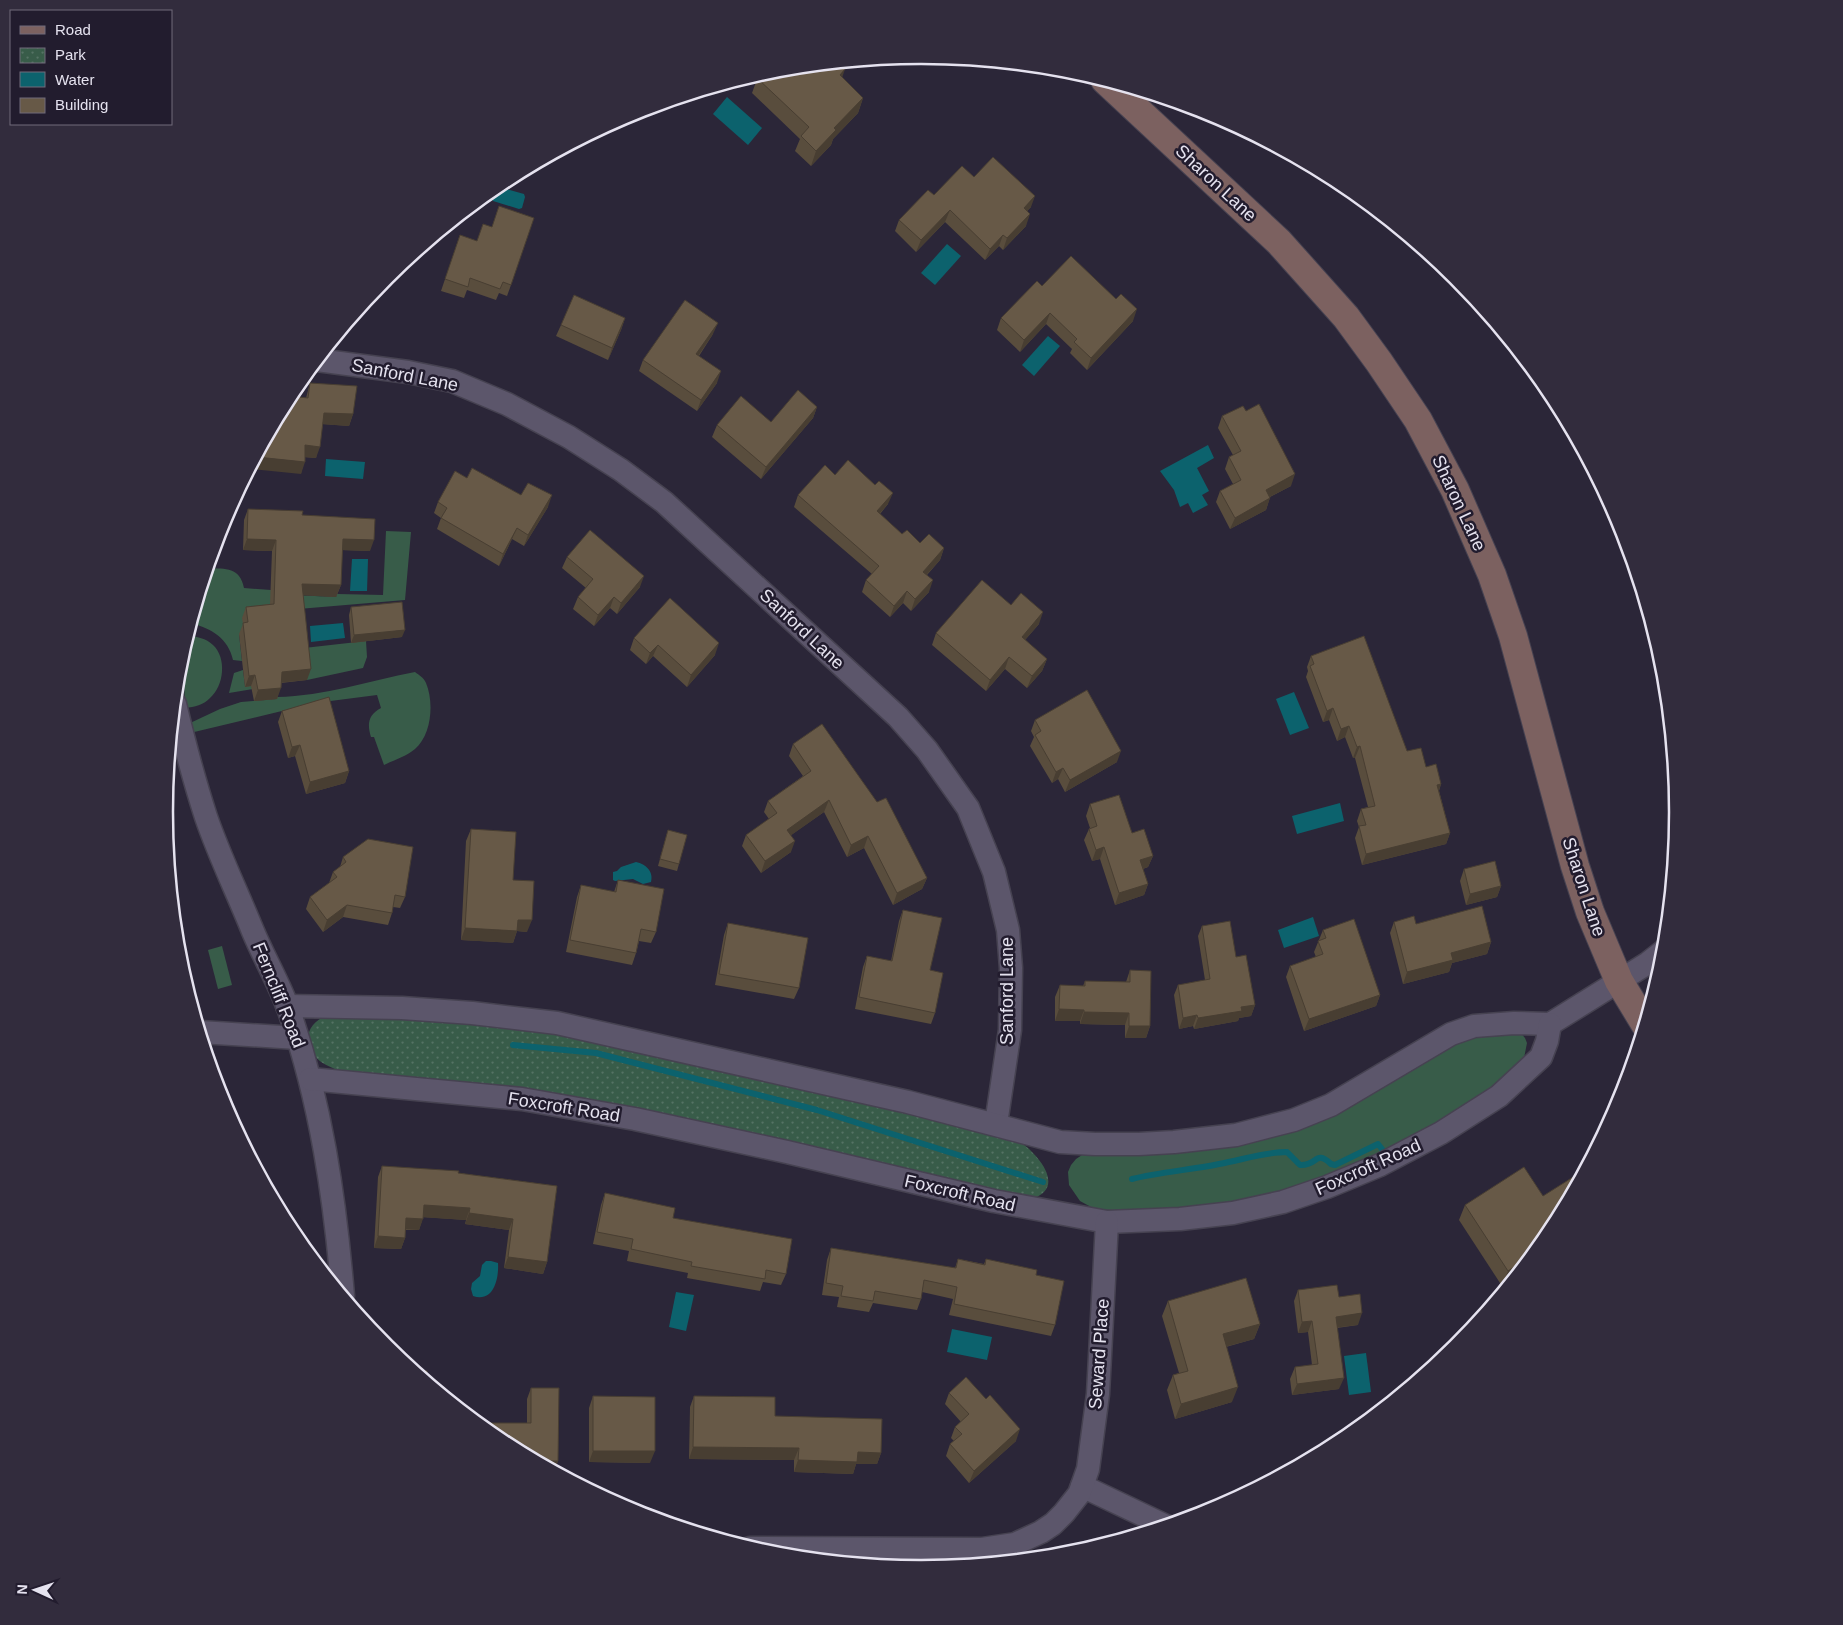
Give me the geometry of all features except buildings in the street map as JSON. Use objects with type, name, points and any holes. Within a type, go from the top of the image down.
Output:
[{"type":"main road","name":"Sharon Lane","points":[[1115,89],[1279,242],[1346,318],[1379,362],[1418,420],[1455,490],[1492,575],[1513,636],[1575,866],[1590,912],[1619,981],[1641,1018]]},
{"type":"street","name":"Sanford Lane","points":[[324,361],[408,372],[452,381],[507,404],[576,440],[664,502],[898,717],[924,745],[968,808],[994,872],[1008,930],[1011,968],[1010,1030],[996,1124]]},
{"type":"street","name":"Ferncliff Road","points":[[179,719],[188,759],[207,818],[253,931],[287,1006],[310,1079],[328,1167],[343,1287]]},
{"type":"street","points":[[287,1006],[420,1009],[557,1023],[889,1098],[1060,1142],[1095,1144],[1174,1142],[1236,1135],[1294,1120],[1331,1104],[1444,1038],[1474,1026],[1514,1022],[1550,1024],[1656,957]]},
{"type":"street","name":"Foxcroft Road","points":[[310,1079],[522,1099],[635,1119],[787,1152],[994,1201],[1107,1222],[1180,1219],[1233,1213],[1292,1199],[1380,1165],[1441,1133],[1499,1096],[1541,1057],[1547,1041],[1550,1024]]},
{"type":"street","points":[[206,1032],[297,1038]]},
{"type":"street","name":"Seward Place","points":[[781,1548],[997,1548],[1015,1544],[1053,1524],[1079,1494],[1088,1468],[1098,1394],[1107,1222]]},
{"type":"street","points":[[1082,1486],[1159,1523]]},
{"type":"green space","points":[[386,531],[411,532],[405,600],[250,613],[244,618],[244,633],[239,634],[242,661],[233,660],[231,652],[223,640],[206,628],[197,625],[213,568],[231,570],[239,576],[244,588],[271,590],[271,594],[336,597],[337,594],[383,595]]},
{"type":"green space","points":[[194,636],[204,639],[213,645],[220,657],[222,672],[215,693],[210,698],[199,705],[185,708],[184,684]]},
{"type":"green space","points":[[366,641],[367,657],[363,668],[307,680],[304,648]]},
{"type":"green space","points":[[243,670],[245,686],[253,686],[253,689],[229,693],[234,673]]},
{"type":"green space","points":[[415,672],[424,680],[429,691],[431,708],[428,727],[421,743],[415,749],[384,765],[374,737],[371,737],[369,728],[371,717],[381,708],[377,695],[315,703],[190,733],[188,724],[220,709],[241,702],[330,691]]},
{"type":"green space","points":[[222,946],[232,985],[218,989],[208,950]]},
{"type":"green space","points":[[332,1014],[515,1024],[701,1063],[1019,1141],[1034,1154],[1046,1170],[1047,1187],[1042,1194],[1031,1199],[339,1071],[317,1059],[308,1042],[308,1036],[313,1024]]},
{"type":"green space","points":[[1520,1032],[1527,1043],[1524,1058],[1484,1096],[1418,1136],[1314,1184],[1216,1206],[1122,1212],[1091,1207],[1080,1201],[1069,1185],[1068,1172],[1071,1165],[1085,1153],[1244,1141],[1468,1036]]},
{"type":"water","points":[[727,97],[762,128],[748,145],[713,114]]},
{"type":"water","points":[[507,189],[524,194],[525,197],[522,208],[519,209],[492,199]]},
{"type":"water","points":[[947,244],[961,256],[935,285],[921,273]]},
{"type":"water","points":[[1048,336],[1060,346],[1034,376],[1022,365]]},
{"type":"water","points":[[1208,445],[1214,458],[1197,468],[1209,491],[1202,495],[1208,505],[1193,513],[1188,503],[1180,507],[1174,490],[1160,471]]},
{"type":"water","points":[[326,459],[365,462],[363,479],[325,476]]},
{"type":"water","points":[[352,559],[368,559],[367,591],[350,591]]},
{"type":"water","points":[[343,623],[345,638],[311,642],[310,626]]},
{"type":"water","points":[[1294,692],[1309,728],[1290,735],[1276,699]]},
{"type":"water","points":[[1340,803],[1344,821],[1297,834],[1292,816]]},
{"type":"water","points":[[636,862],[648,869],[652,878],[651,882],[643,884],[633,879],[613,880],[613,872]]},
{"type":"water","points":[[1313,917],[1319,936],[1284,948],[1278,930]]},
{"type":"water","points":[[486,1261],[498,1263],[494,1288],[486,1296],[473,1296],[472,1283],[480,1276],[482,1265]]},
{"type":"water","points":[[676,1292],[694,1295],[686,1331],[669,1327]]},
{"type":"water","points":[[952,1329],[992,1337],[987,1360],[947,1352]]},
{"type":"water","points":[[1366,1353],[1371,1392],[1349,1395],[1344,1356]]},
{"type":"waterway","points":[[513,1045],[596,1053],[817,1110],[1043,1182]]},
{"type":"waterway","points":[[1132,1179],[1278,1152],[1287,1152],[1300,1165],[1306,1165],[1319,1158],[1335,1165],[1378,1144],[1382,1149]]}]
